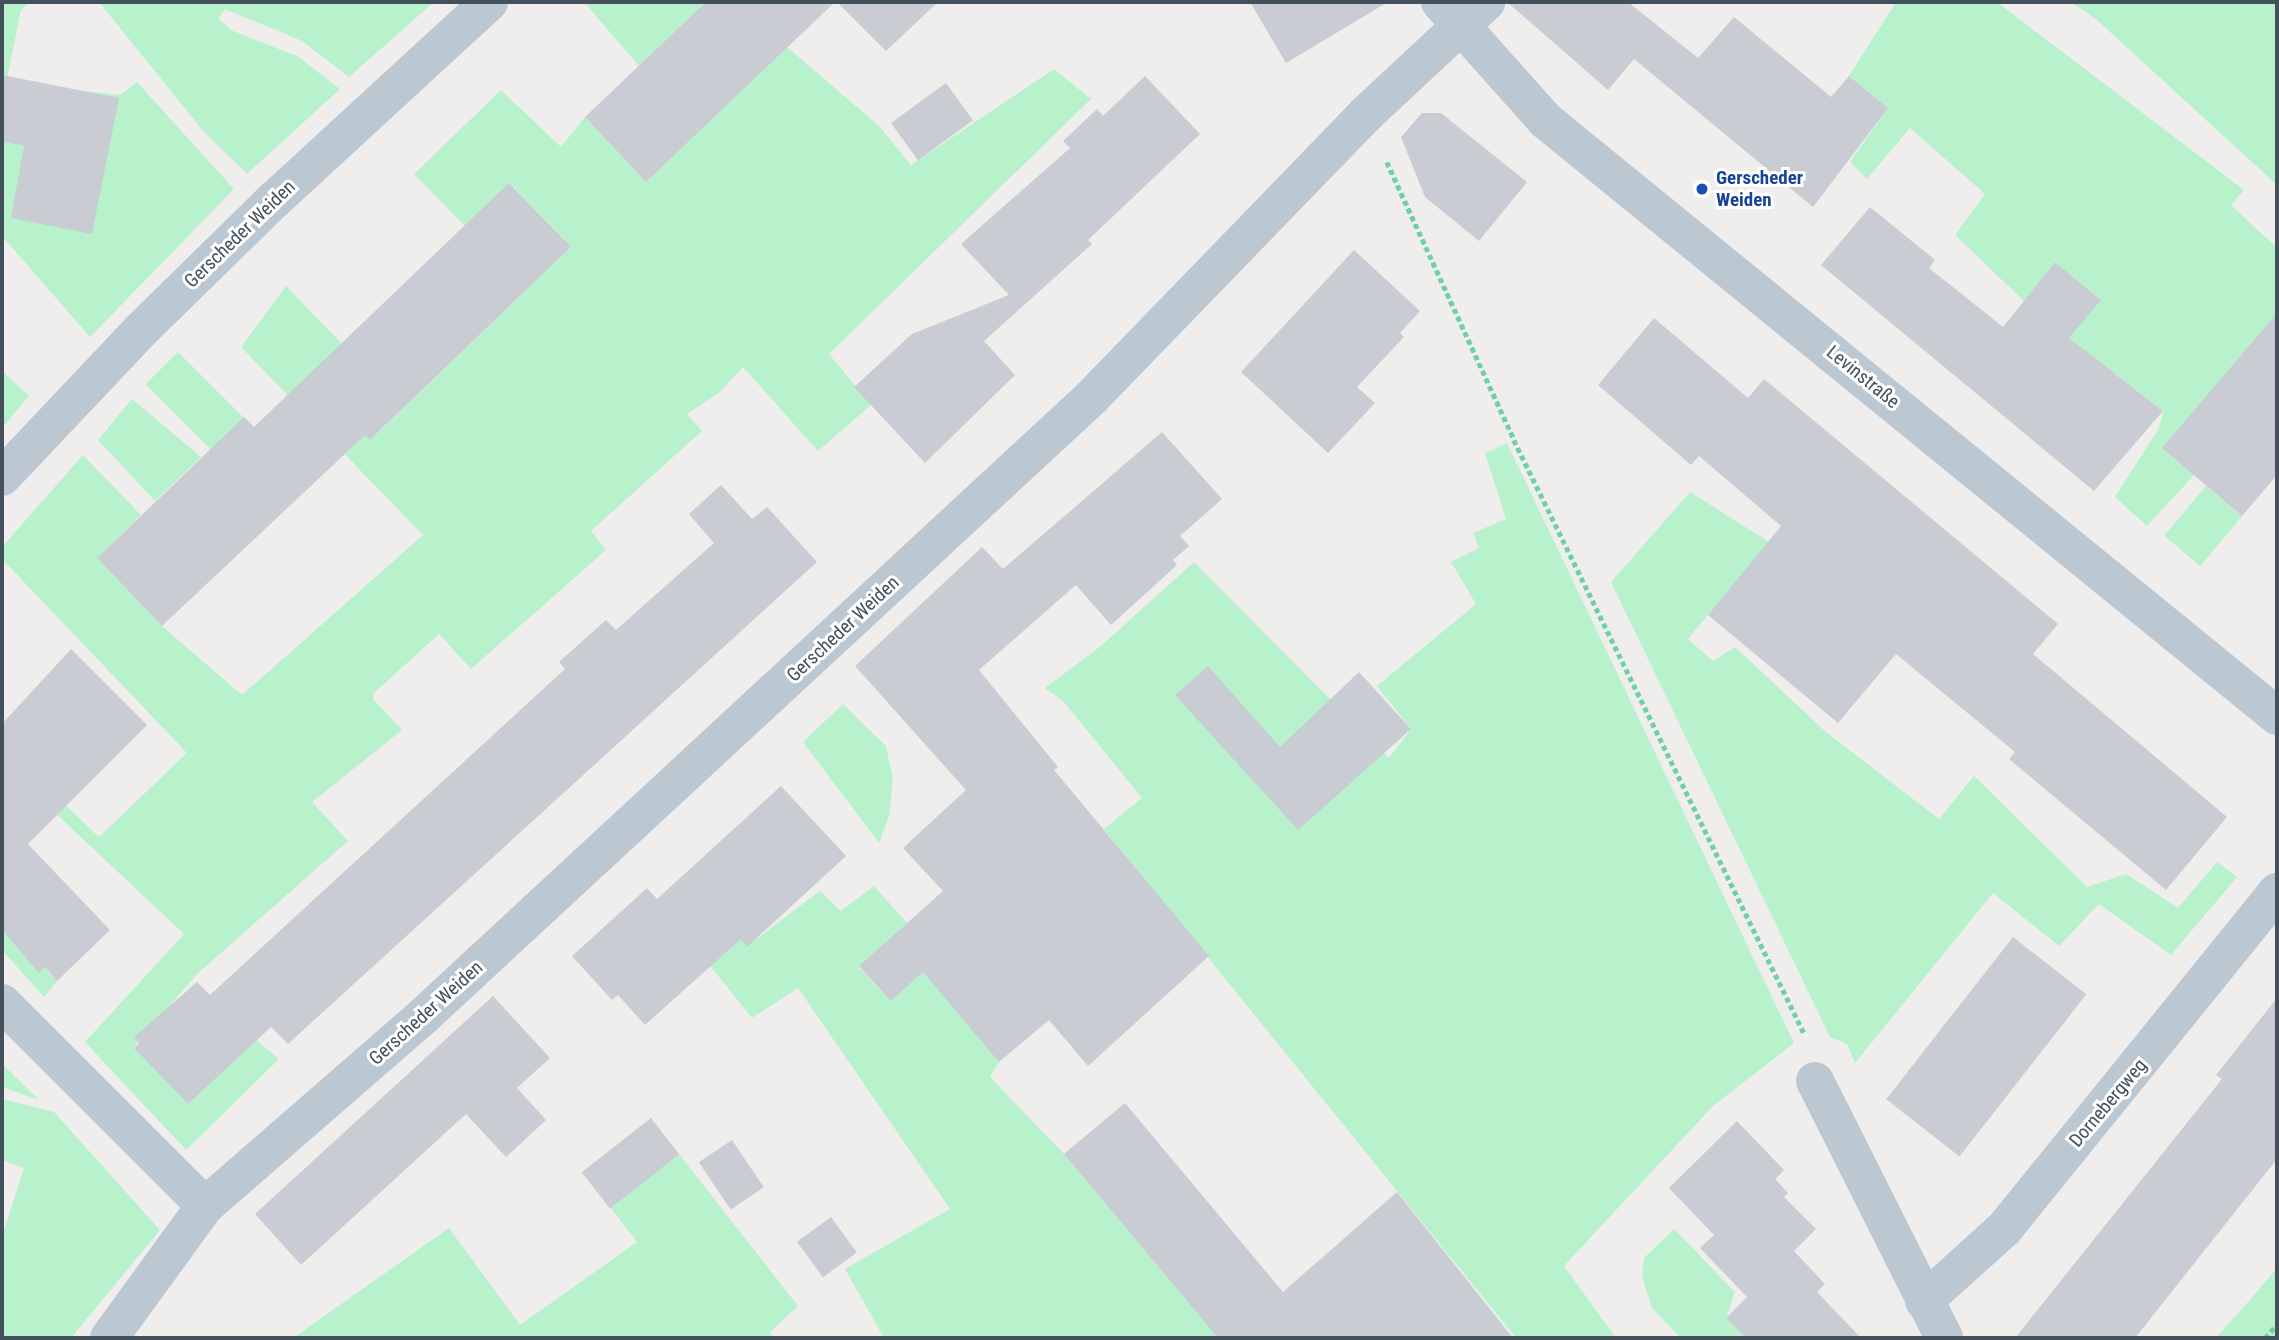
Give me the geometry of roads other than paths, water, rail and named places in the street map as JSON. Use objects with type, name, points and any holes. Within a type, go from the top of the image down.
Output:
[{"type":"street","name":"Gerscheder Weiden","points":[[2,477],[274,200],[489,2]]},
{"type":"street","name":"Gerscheder Weiden","points":[[109,1338],[205,1206],[418,1021],[1081,407],[1364,115],[1461,10]]},
{"type":"street","name":"Levinstraße","points":[[1461,10],[1545,121],[2277,716]]},
{"type":"street","name":"Dornebergweg","points":[[1924,1301],[2004,1228],[2277,892]]},
{"type":"street","points":[[2,1003],[205,1206]]},
{"type":"street","points":[[1815,1081],[1944,1338]]},
{"type":"place","name":"Gerscheder Weiden","points":[[1702,189]]}]
